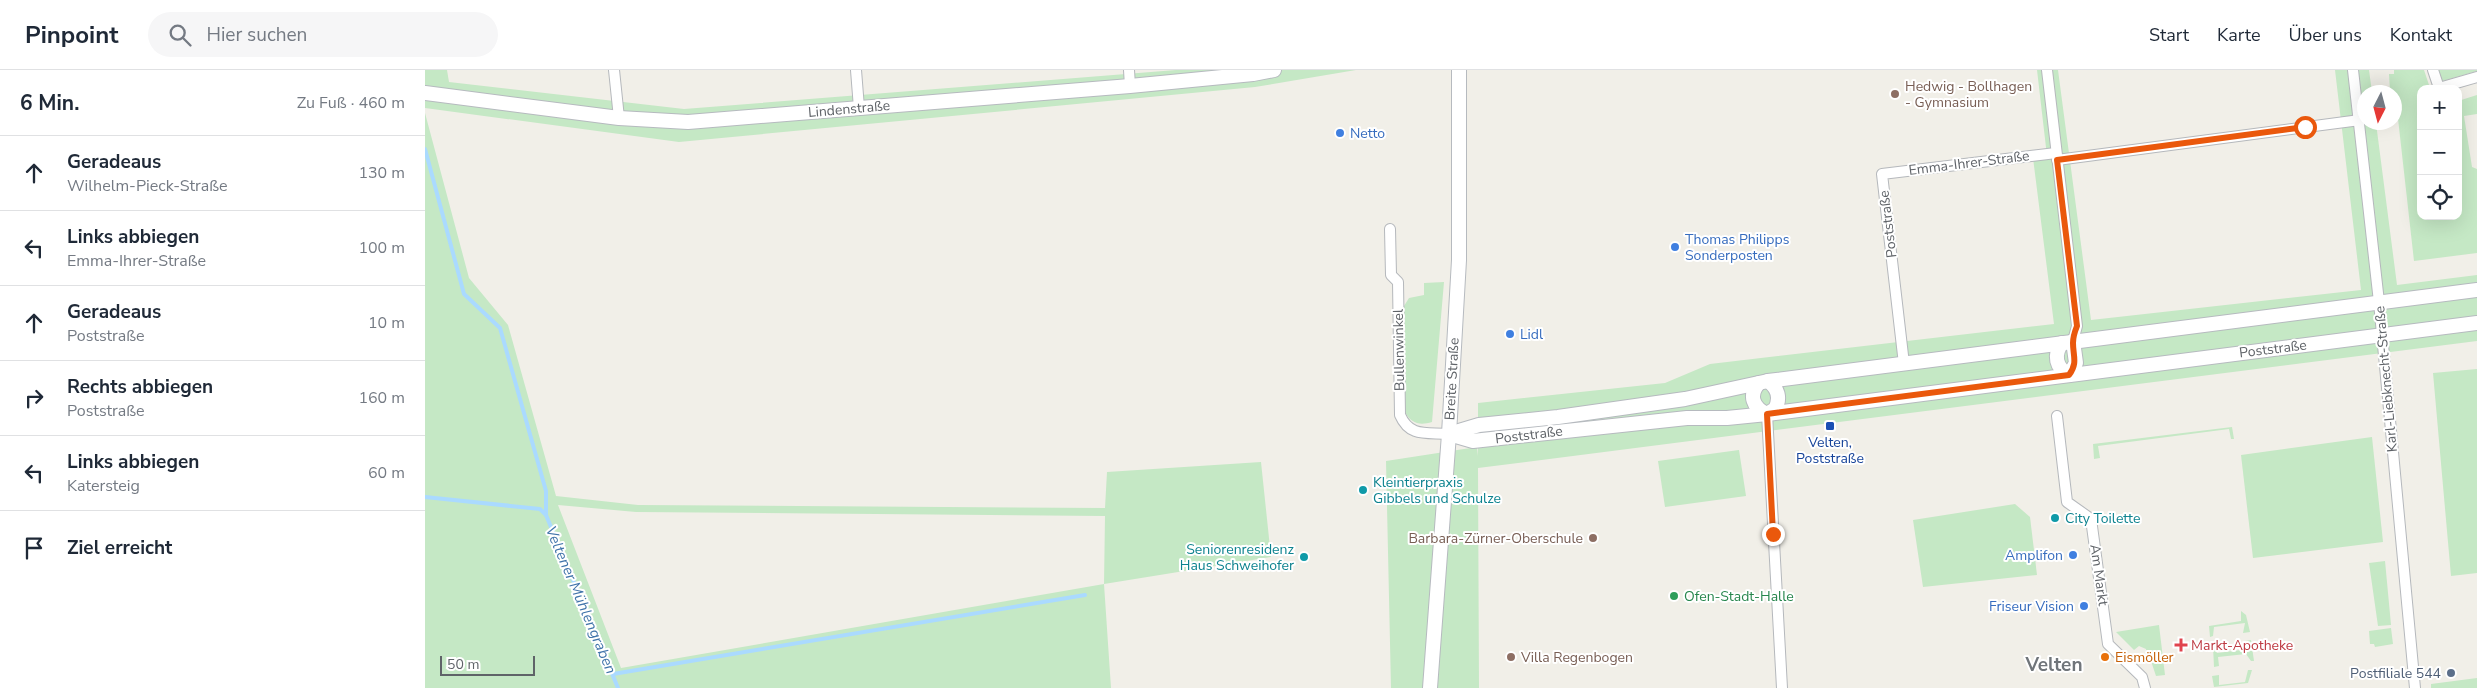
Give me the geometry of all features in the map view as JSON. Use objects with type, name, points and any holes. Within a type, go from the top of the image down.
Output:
[{"type":"street","points":[[614,70],[619,118]]},
{"type":"street","points":[[856,70],[859,108]]},
{"type":"street","points":[[1129,70],[1130,86]]},
{"type":"street","name":"Lindenstraße","points":[[425,93],[619,118],[688,122],[1130,86],[1253,74],[1274,70]]},
{"type":"street","name":"Breite Straße","points":[[1430,688],[1449,434],[1459,251],[1459,70]]},
{"type":"street","points":[[2047,70],[2077,326],[2067,342],[2058,349],[2057,364],[2062,371],[2069,375]]},
{"type":"street","name":"Karl-Liebknecht-Straße","points":[[2353,70],[2357,99]]},
{"type":"street","points":[[2433,70],[2439,88],[2477,77]]},
{"type":"street","name":"Emma-Ihrer-Straße","points":[[1882,174],[2057,156],[2357,120]]},
{"type":"street","name":"Karl-Liebknecht-Straße","points":[[2361,130],[2415,688]]},
{"type":"street","name":"Poststraße","points":[[1882,174],[1904,364]]},
{"type":"street","name":"Bullenwinkel","points":[[1390,229],[1391,275],[1398,282],[1400,415],[1404,426],[1412,431],[1449,434]]},
{"type":"street","name":"Poststraße","points":[[1449,434],[1479,425],[1558,417],[1685,399],[1764,382],[2477,290]]},
{"type":"street","name":"Poststraße","points":[[1449,434],[1473,441],[1687,418],[1727,418],[1767,414],[2477,323]]},
{"type":"street","points":[[1764,382],[1775,386],[1779,397],[1775,409],[1767,414],[1759,410],[1753,400],[1754,388],[1764,382]]},
{"type":"street","points":[[1767,414],[1782,688]]},
{"type":"street","name":"Am Markt","points":[[2057,416],[2067,502],[2091,520],[2108,644],[2142,676],[2145,688]]},
{"type":"green space","points":[[425,70],[447,70],[449,82],[684,109],[1176,70],[1356,70],[1255,87],[679,142],[425,108]]},
{"type":"green space","points":[[2037,70],[2058,70],[2091,320],[2361,290],[2335,70],[2369,70],[2371,85],[2357,85],[2357,130],[2377,130],[2397,285],[2477,275],[2477,341],[1478,468],[1479,688],[1391,688],[1386,461],[1477,447],[1478,456],[1478,403],[1665,383],[1710,364],[2054,324],[2033,158],[2047,156]]},
{"type":"green space","points":[[2394,70],[2424,70],[2429,85],[2417,85],[2417,220],[2462,220],[2462,100],[2477,95],[2477,114],[2464,116],[2472,167],[2477,169],[2477,253],[2414,261],[2399,130],[2402,130],[2402,85],[2390,85],[2389,74],[2394,74]]},
{"type":"green space","points":[[2436,70],[2477,70],[2477,71],[2439,82]]},
{"type":"green space","points":[[425,113],[469,278],[508,325],[556,496],[638,505],[1105,508],[1107,472],[1261,462],[1271,557],[1104,584],[1111,688],[425,688]],"holes":[[[558,505],[636,512],[1105,516],[1104,584],[621,668]]]},
{"type":"green space","points":[[1444,282],[1432,422],[1416,423],[1405,412],[1404,306],[1409,298],[1424,295],[1424,283]]},
{"type":"green space","points":[[2477,369],[2477,573],[2451,576],[2433,373]]},
{"type":"green space","points":[[2232,427],[2234,439],[2231,439],[2229,429],[2098,446],[2100,458],[2094,459],[2093,444]]},
{"type":"green space","points":[[2372,437],[2383,542],[2253,558],[2241,455]]},
{"type":"green space","points":[[1739,450],[1746,496],[1665,507],[1658,461]]},
{"type":"green space","points":[[2015,504],[2030,517],[2037,575],[1923,587],[1913,520]]},
{"type":"green space","points":[[2385,561],[2391,625],[2378,626],[2369,563]]},
{"type":"green space","points":[[2241,611],[2246,615],[2250,632],[2243,633],[2245,623],[2214,627],[2213,636],[2210,637],[2209,626],[2241,621]]},
{"type":"green space","points":[[2159,625],[2165,675],[2156,676],[2151,661],[2147,657],[2146,649],[2139,646],[2134,650],[2116,632]]},
{"type":"green space","points":[[2391,628],[2393,644],[2375,647],[2374,644],[2370,644],[2369,631]]},
{"type":"green space","points":[[2251,640],[2254,661],[2251,661],[2246,654],[2218,657],[2219,666],[2214,667],[2213,646],[2217,653],[2249,649],[2245,641]]},
{"type":"green space","points":[[2248,670],[2252,670],[2248,683],[2214,687],[2212,676],[2219,675],[2219,685],[2245,682]]},
{"type":"green space","points":[[2477,678],[2477,688],[2431,688],[2431,684]]},
{"type":"waterway","points":[[425,149],[464,294],[500,328],[546,491],[546,515]]},
{"type":"waterway","name":"Veltener Mühlengraben","points":[[425,497],[540,509],[546,515],[618,688]]},
{"type":"waterway","points":[[613,674],[1085,595]]},
{"type":"place","name":"Hedwig - Bollhagen - Gymnasium","points":[[1895,94]]},
{"type":"place","name":"Netto","points":[[1340,133]]},
{"type":"place","name":"Thomas Philipps Sonderposten","points":[[1675,247]]},
{"type":"place","name":"Lidl","points":[[1510,334]]},
{"type":"place","name":"Velten, Poststraße","points":[[1830,426]]},
{"type":"place","name":"Kleintierpraxis Gibbels und Schulze","points":[[1363,490]]},
{"type":"place","name":"City Toilette","points":[[2055,518]]},
{"type":"place","name":"Barbara-Zürner-Oberschule","points":[[1593,538]]},
{"type":"place","name":"Amplifon","points":[[2073,555]]},
{"type":"place","name":"Seniorenresidenz Haus Schweihofer","points":[[1304,557]]},
{"type":"place","name":"Ofen-Stadt-Halle","points":[[1674,596]]},
{"type":"place","name":"Friseur Vision","points":[[2084,606]]},
{"type":"place","name":"Markt-Apotheke","points":[[2181,645]]},
{"type":"place","name":"Villa Regenbogen","points":[[1511,657]]},
{"type":"place","name":"Eismöller","points":[[2105,657]]},
{"type":"place","name":"Postfiliale 544","points":[[2451,673]]},
{"type":"district","name":"Velten","points":[[2054,665]]},
{"type":"route","points":[[1773,534],[1767,414],[2069,375],[2074,369],[2076,363],[2073,342],[2077,326],[2057,160],[2305,127]]}]
